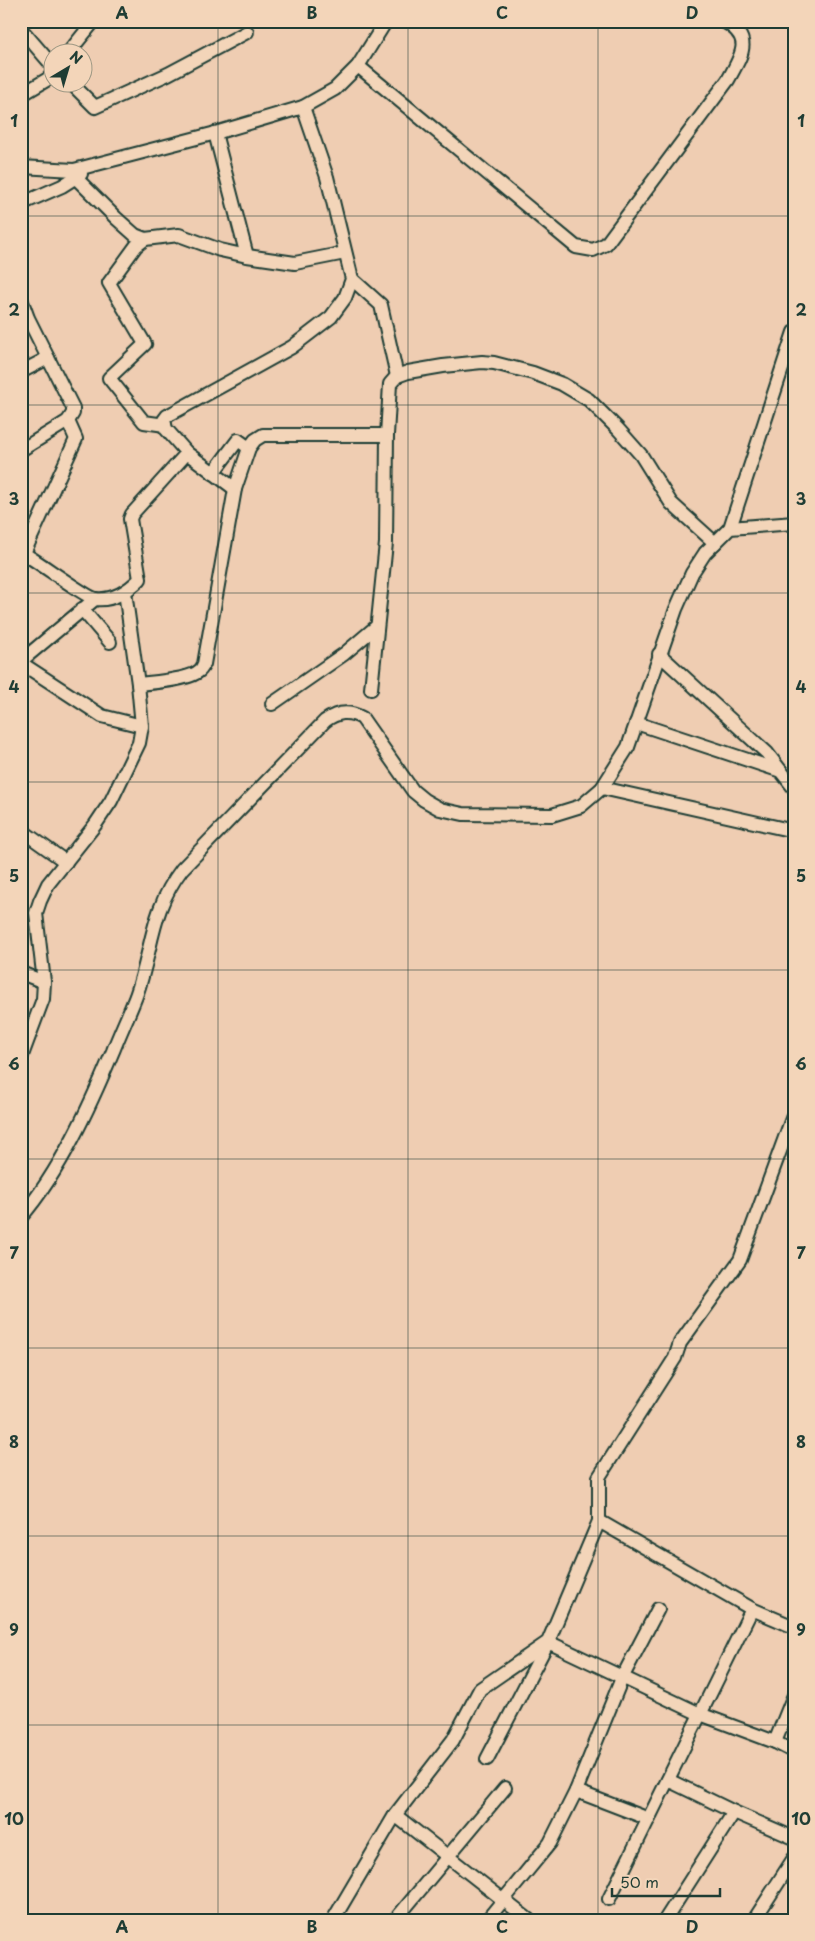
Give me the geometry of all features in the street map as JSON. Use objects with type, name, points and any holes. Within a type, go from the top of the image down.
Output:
[{"type":"street","points":[[77,42],[94,21]]},
{"type":"street","points":[[21,167],[74,170],[215,133],[304,107],[335,90],[358,66],[386,21]]},
{"type":"street","points":[[358,66],[576,248],[593,250],[606,244],[728,80],[743,53],[742,39],[731,26],[722,21]]},
{"type":"street","points":[[21,29],[42,53]]},
{"type":"street","points":[[80,92],[95,107],[168,74],[247,32]]},
{"type":"street","points":[[21,95],[42,83]]},
{"type":"street","points":[[304,107],[327,177],[352,279],[381,305],[397,376]]},
{"type":"street","points":[[215,133],[247,256]]},
{"type":"street","points":[[21,204],[62,186],[76,178],[89,166]]},
{"type":"street","points":[[54,169],[62,186]]},
{"type":"street","points":[[76,178],[116,218],[135,235],[144,239],[179,235],[220,250],[295,263],[345,253]]},
{"type":"street","points":[[144,239],[136,246],[109,283],[145,344],[109,378],[144,422],[164,425],[187,453],[235,489]]},
{"type":"street","points":[[164,425],[164,420],[171,412],[292,347],[331,317],[345,298],[352,279]]},
{"type":"street","points":[[21,299],[28,318],[73,408],[73,413],[68,421],[21,450]]},
{"type":"street","points":[[21,1217],[47,1182],[92,1100],[136,995],[154,925],[164,896],[172,882],[182,869],[325,721],[340,713],[355,714],[362,718],[413,791],[440,810],[463,814],[552,815],[581,806],[602,788],[628,747],[666,636],[692,572],[705,553],[730,528],[794,332]]},
{"type":"street","points":[[21,372],[48,358]]},
{"type":"street","points":[[371,690],[386,543],[387,434],[390,384],[397,376],[408,372],[442,366],[482,362],[494,363],[533,373],[562,384],[589,400],[618,429],[641,455],[671,503],[715,544]]},
{"type":"street","points":[[68,421],[76,440],[23,552],[95,599]]},
{"type":"street","points":[[138,684],[155,683],[194,674],[200,671],[204,664],[235,489],[249,448],[255,440],[263,435],[387,434]]},
{"type":"street","points":[[213,473],[238,440],[249,448]]},
{"type":"street","points":[[142,726],[102,716],[21,662],[95,599],[112,598],[125,592],[140,579],[130,519],[187,453]]},
{"type":"street","points":[[730,528],[794,523]]},
{"type":"street","points":[[21,1058],[43,999],[44,982],[36,913],[44,892],[96,825],[111,801],[139,743],[142,726],[125,592]]},
{"type":"street","points":[[82,609],[110,642]]},
{"type":"street","points":[[272,704],[344,654],[377,626]]},
{"type":"street","points":[[660,654],[767,753],[794,788]]},
{"type":"street","points":[[636,723],[781,771]]},
{"type":"street","points":[[602,788],[794,831]]},
{"type":"street","points":[[21,830],[66,862]]},
{"type":"street","points":[[21,973],[44,982]]},
{"type":"street","points":[[487,1759],[548,1642],[599,1521],[599,1477],[675,1358],[680,1343],[740,1260],[794,1113]]},
{"type":"street","points":[[599,1521],[752,1609],[794,1627]]},
{"type":"street","points":[[488,1920],[550,1843],[576,1791],[622,1678],[658,1609]]},
{"type":"street","points":[[609,1898],[650,1819],[752,1609]]},
{"type":"street","points":[[548,1642],[700,1714],[775,1742],[794,1752]]},
{"type":"street","points":[[333,1920],[395,1815],[453,1740],[480,1689],[548,1642]]},
{"type":"street","points":[[775,1742],[794,1695]]},
{"type":"street","points":[[668,1780],[794,1838]]},
{"type":"street","points":[[395,1920],[505,1788]]},
{"type":"street","points":[[576,1791],[650,1819]]},
{"type":"street","points":[[665,1920],[734,1812]]},
{"type":"street","points":[[395,1815],[529,1920]]},
{"type":"street","points":[[754,1920],[794,1858]]}]
